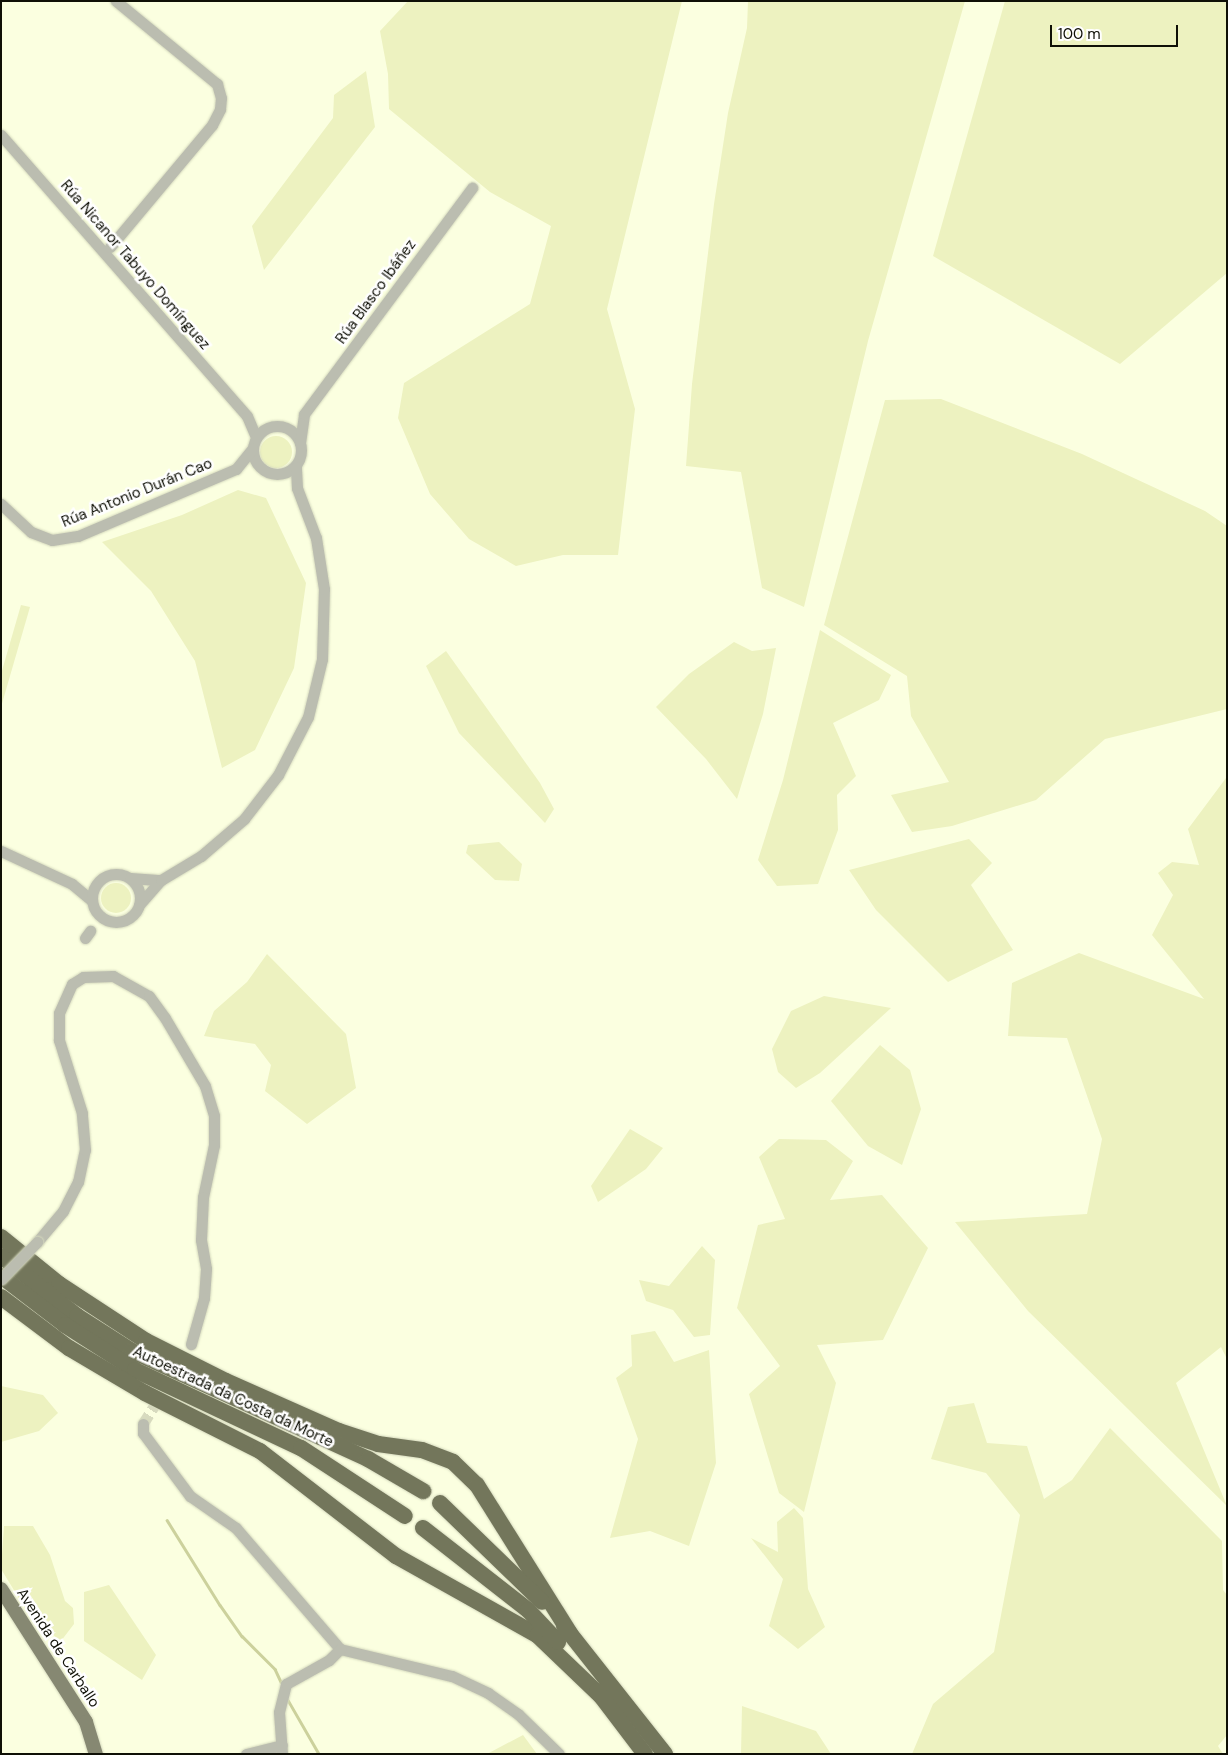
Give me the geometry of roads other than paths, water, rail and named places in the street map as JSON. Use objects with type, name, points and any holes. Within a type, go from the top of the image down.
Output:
[{"type":"highway","points":[[1,1237],[59,1284],[146,1341],[217,1376],[339,1431],[378,1444],[422,1450],[453,1462],[481,1490],[570,1633],[665,1754]]},
{"type":"highway","name":"Autoestrada da Costa da Morte","points":[[1,1256],[77,1316],[132,1351],[368,1459],[422,1491]]},
{"type":"highway","name":"Autoestrada da Costa da Morte","points":[[1,1278],[65,1325],[135,1370],[301,1448],[405,1516]]},
{"type":"highway","points":[[1,1297],[69,1348],[145,1393],[260,1451],[396,1556],[536,1635],[603,1698]]},
{"type":"highway","points":[[440,1503],[570,1633]]},
{"type":"highway","points":[[423,1528],[528,1610],[603,1698],[645,1754]]},
{"type":"main road","name":"Avenida de Carballo","points":[[1,1589],[86,1722],[96,1754]]},
{"type":"street","points":[[110,247],[212,125],[220,110],[221,98],[216,84],[116,1]]},
{"type":"street","name":"Rúa Nicanor Tabuyo Domínguez","points":[[1,134],[246,416],[256,437]]},
{"type":"street","name":"Rúa Blasco Ibáñez","points":[[300,443],[304,414],[472,188]]},
{"type":"street","name":"Rúa Blasco Ibáñez","points":[[272,427],[304,414]]},
{"type":"street","name":"Rúa Nicanor Tabuyo Domínguez","points":[[246,416],[272,427]]},
{"type":"street","points":[[1,850],[72,884],[92,900],[99,916],[115,923],[133,916],[139,905],[161,880],[201,856],[244,819],[278,775],[308,717],[322,659],[324,589],[316,538],[297,488],[296,466],[301,455],[300,443],[291,430],[272,427],[256,437],[252,449],[261,469],[278,475],[297,488]]},
{"type":"street","name":"Rúa Antonio Durán Cao","points":[[236,469],[252,449]]},
{"type":"street","points":[[278,475],[296,466]]},
{"type":"street","name":"Rúa Antonio Durán Cao","points":[[1,504],[31,532],[52,540],[65,539],[236,469],[261,469]]},
{"type":"street","points":[[92,900],[94,886],[106,876],[114,874],[130,878],[161,880]]},
{"type":"street","points":[[130,878],[139,890],[139,905]]},
{"type":"street","points":[[72,884],[94,886]]},
{"type":"street","points":[[1,1278],[37,1242],[63,1211],[74,1189],[84,1150],[82,1113],[59,1040],[59,1013],[72,984],[90,976],[113,976],[148,996],[165,1018],[205,1086],[214,1116],[214,1145],[203,1206],[204,1298],[191,1344]]},
{"type":"street","points":[[143,1424],[143,1433],[190,1496],[236,1528],[340,1648],[452,1676],[488,1693],[518,1714],[559,1754]]},
{"type":"street","points":[[246,1754],[282,1749],[279,1712],[286,1684],[328,1660],[340,1648]]},
{"type":"waterway","points":[[167,1520],[220,1605],[242,1636],[275,1669],[281,1682]]},
{"type":"waterway","points":[[288,1700],[319,1754]]},
{"type":"tunnel","points":[[143,1424],[162,1393]]}]
